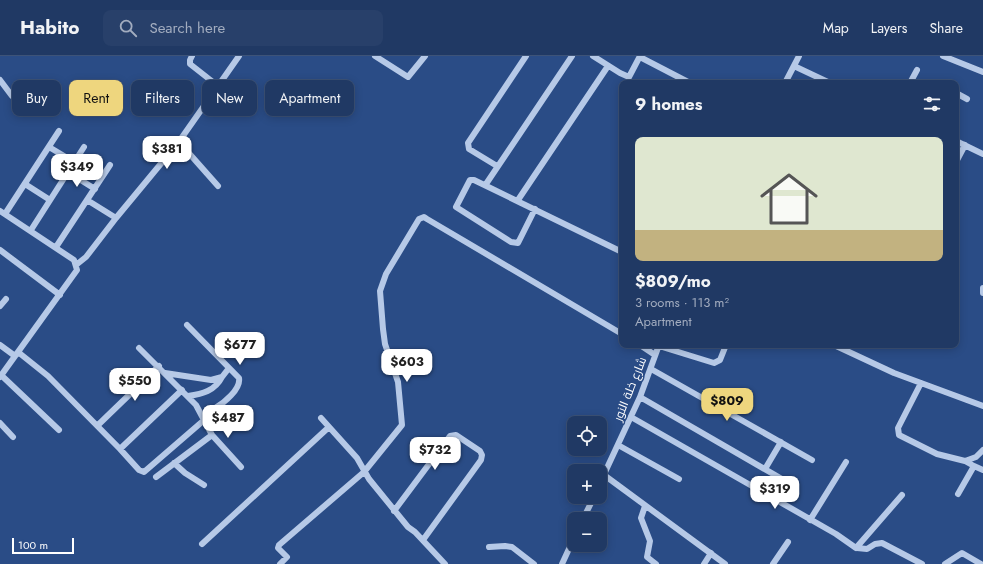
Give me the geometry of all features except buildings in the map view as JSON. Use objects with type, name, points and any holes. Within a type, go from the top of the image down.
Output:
[{"type":"street","points":[[192,56],[190,64],[210,80]]},
{"type":"street","points":[[222,80],[239,56]]},
{"type":"street","points":[[378,57],[408,77],[425,56]]},
{"type":"street","points":[[497,166],[469,149],[468,143],[526,56]]},
{"type":"street","points":[[486,184],[572,56]]},
{"type":"street","points":[[593,56],[608,66],[629,76],[640,57],[684,80]]},
{"type":"street","points":[[787,80],[799,56]]},
{"type":"street","points":[[942,56],[983,72]]},
{"type":"street","points":[[518,200],[608,66]]},
{"type":"street","points":[[794,66],[824,80]]},
{"type":"street","points":[[912,80],[917,70]]},
{"type":"street","points":[[1,85],[12,96]]},
{"type":"street","points":[[959,95],[967,99]]},
{"type":"street","points":[[76,265],[86,257],[178,143],[202,109]]},
{"type":"street","points":[[59,130],[24,184],[3,212],[74,260],[76,265],[74,275],[1,376],[59,430]]},
{"type":"street","points":[[959,142],[983,154]]},
{"type":"street","points":[[178,143],[218,186]]},
{"type":"street","points":[[959,156],[965,145]]},
{"type":"street","points":[[49,147],[74,162]]},
{"type":"street","points":[[31,230],[84,147]]},
{"type":"street","points":[[56,247],[110,165]]},
{"type":"street","points":[[68,172],[94,189]]},
{"type":"street","points":[[535,209],[518,243],[511,242],[456,207],[470,180],[486,184],[619,251]]},
{"type":"street","points":[[24,184],[50,200]]},
{"type":"street","points":[[87,200],[116,218]]},
{"type":"street","points":[[280,564],[287,557],[278,548],[279,545],[364,472],[402,425],[398,382],[385,344],[380,292],[386,274],[420,219],[424,217],[619,332]]},
{"type":"street","points":[[0,250],[60,295]]},
{"type":"street","points":[[983,288],[983,293]]},
{"type":"street","points":[[0,306],[6,299]]},
{"type":"street","points":[[187,325],[229,368],[240,382],[220,406],[215,408]]},
{"type":"street","points":[[0,345],[48,376],[98,425],[139,470],[144,472],[203,420]]},
{"type":"street","points":[[139,348],[188,396],[201,413],[203,420],[212,435],[241,467]]},
{"type":"street","points":[[644,348],[655,355]]},
{"type":"street","name":"شارع خلة النور","points":[[607,469],[640,397],[658,348]]},
{"type":"street","points":[[668,348],[714,363],[720,360],[725,348]]},
{"type":"street","points":[[840,348],[894,373],[983,406]]},
{"type":"street","points":[[98,425],[159,366]]},
{"type":"street","points":[[188,396],[203,394],[212,389],[229,368]]},
{"type":"street","points":[[651,368],[812,460]]},
{"type":"street","points":[[165,373],[211,380],[222,376]]},
{"type":"street","points":[[921,383],[898,428],[898,433],[937,454],[965,461],[983,470]]},
{"type":"street","points":[[120,449],[182,390]]},
{"type":"street","points":[[640,397],[794,486]]},
{"type":"street","points":[[631,417],[857,548],[867,549],[875,544],[882,543],[922,564]]},
{"type":"street","points":[[321,418],[357,458],[364,472],[394,512],[445,564]]},
{"type":"street","points":[[0,423],[13,437]]},
{"type":"street","points":[[202,544],[329,427]]},
{"type":"street","points":[[156,477],[212,435]]},
{"type":"street","points":[[394,512],[450,436],[456,435],[480,451],[482,455],[481,460],[423,540]]},
{"type":"street","points":[[765,469],[781,442]]},
{"type":"street","points":[[618,445],[679,479]]},
{"type":"street","points":[[965,461],[976,457],[983,450]]},
{"type":"street","points":[[810,520],[846,462]]},
{"type":"street","points":[[174,463],[184,473],[204,485]]},
{"type":"street","points":[[958,494],[974,466]]},
{"type":"street","points":[[607,477],[725,564]]},
{"type":"street","points":[[857,548],[902,495]]},
{"type":"street","points":[[645,506],[641,518],[650,541],[648,557],[656,564]]},
{"type":"street","points":[[773,564],[788,542]]},
{"type":"street","points":[[488,547],[512,548],[534,564]]},
{"type":"street","points":[[562,564],[568,552]]},
{"type":"street","points":[[704,564],[711,553]]},
{"type":"street","points":[[946,564],[962,553],[981,564]]}]
